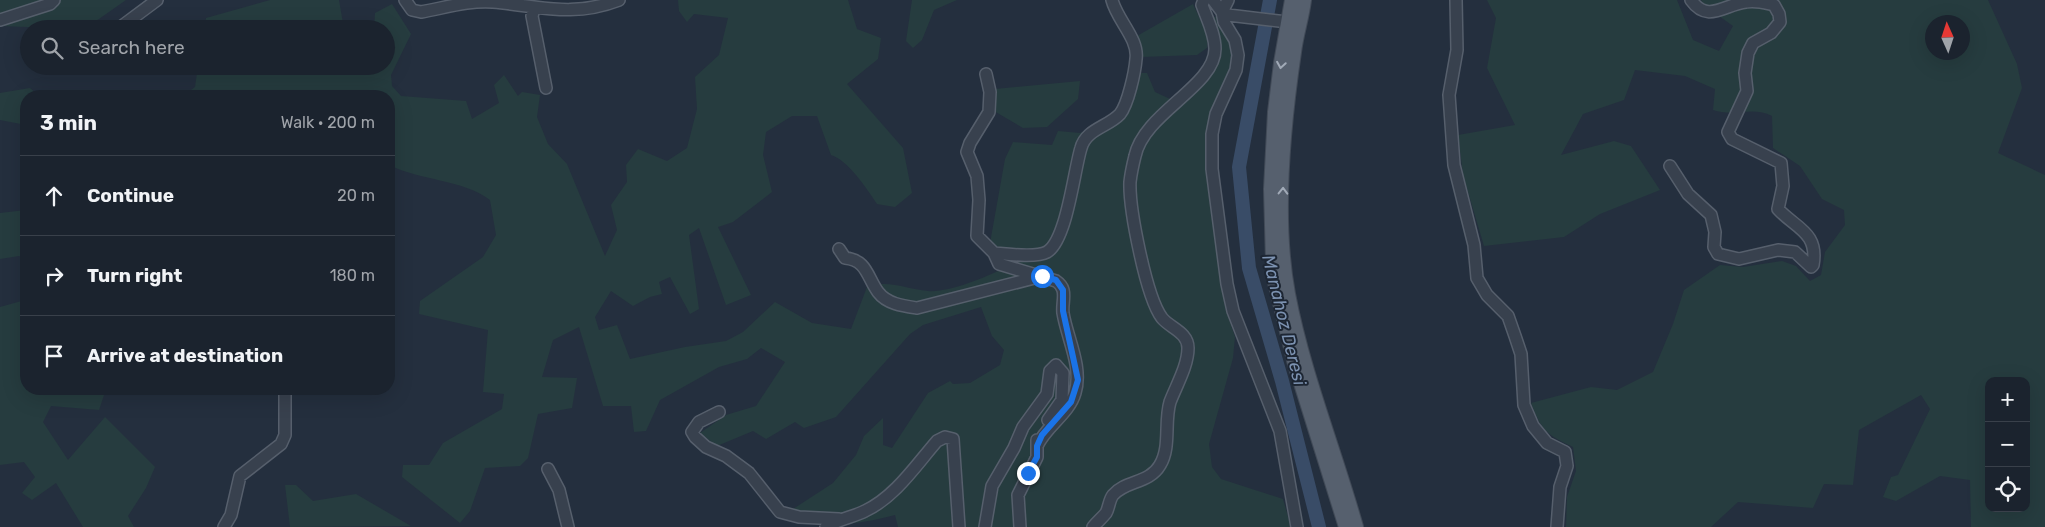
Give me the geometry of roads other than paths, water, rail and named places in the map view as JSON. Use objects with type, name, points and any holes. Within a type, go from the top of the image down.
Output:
[{"type":"main road","points":[[1292,0],[1275,112],[1271,189],[1273,261],[1295,364],[1346,527]]},
{"type":"main road","points":[[1304,0],[1290,22],[1294,51],[1285,128],[1282,234],[1284,267],[1288,294],[1304,361],[1356,527]]},
{"type":"street","points":[[0,20],[50,4],[54,0]]},
{"type":"street","points":[[130,20],[157,0]]},
{"type":"street","points":[[405,0],[412,10],[420,12],[492,2],[534,9],[577,10],[619,0]]},
{"type":"street","points":[[994,253],[1018,255],[1046,252],[1056,242],[1072,192],[1081,146],[1087,135],[1104,126],[1121,113],[1137,57],[1133,39],[1116,13],[1112,0]]},
{"type":"street","points":[[1093,527],[1106,512],[1113,496],[1122,488],[1150,478],[1161,464],[1166,442],[1170,403],[1178,386],[1188,348],[1184,336],[1162,318],[1148,286],[1134,218],[1130,182],[1136,153],[1144,134],[1173,103],[1194,87],[1212,63],[1215,49],[1212,30],[1202,6],[1204,0]]},
{"type":"street","points":[[1213,0],[1225,14],[1290,22]]},
{"type":"street","points":[[1228,0],[1224,22],[1234,40],[1238,55],[1236,70],[1216,114],[1212,134],[1212,169],[1227,284],[1233,311],[1257,366],[1280,431],[1297,527]]},
{"type":"street","points":[[1456,0],[1457,50],[1449,95],[1454,165],[1474,246],[1477,278],[1487,295],[1508,316],[1518,345],[1524,404],[1533,426],[1547,443],[1565,452],[1568,466],[1560,487],[1557,527]]},
{"type":"street","points":[[1670,166],[1688,194],[1711,215],[1715,232],[1714,247],[1718,254],[1739,259],[1778,250],[1795,252],[1806,264],[1811,267],[1813,265],[1812,250],[1807,233],[1778,210],[1783,186],[1781,163],[1732,139],[1728,132],[1747,91],[1745,72],[1748,53],[1753,43],[1771,33],[1780,22],[1779,14],[1774,6],[1762,2],[1745,2],[1708,12],[1696,7],[1691,0]]},
{"type":"street","points":[[534,9],[532,16],[546,88]]},
{"type":"street","points":[[986,74],[990,92],[989,112],[970,142],[967,152],[977,176],[979,200],[977,236],[994,253],[999,264],[1056,280],[1063,290],[1063,311],[1078,380],[1071,402],[1042,435],[1037,446]]},
{"type":"street","points":[[839,249],[845,258],[853,259],[865,266],[879,293],[898,305],[917,308],[1042,276]]},
{"type":"street","points":[[985,527],[992,486],[1014,448],[1023,427],[1047,394],[1050,370],[1056,365],[1063,373],[1062,400],[1038,434],[1037,457],[1018,496],[1020,527]]},
{"type":"street","points":[[224,527],[231,515],[240,476],[281,444],[285,435],[285,395]]},
{"type":"street","points":[[719,412],[699,422],[692,432],[694,438],[706,447],[726,456],[749,473],[780,512],[799,517],[841,520]]},
{"type":"street","points":[[826,527],[866,511],[892,492],[937,441],[945,437],[953,439],[959,527]]},
{"type":"street","points":[[548,469],[559,490],[568,527]]},
{"type":"waterway","name":"Manahoz Deresi","points":[[1270,0],[1239,167],[1249,268],[1282,381],[1319,527]]}]
